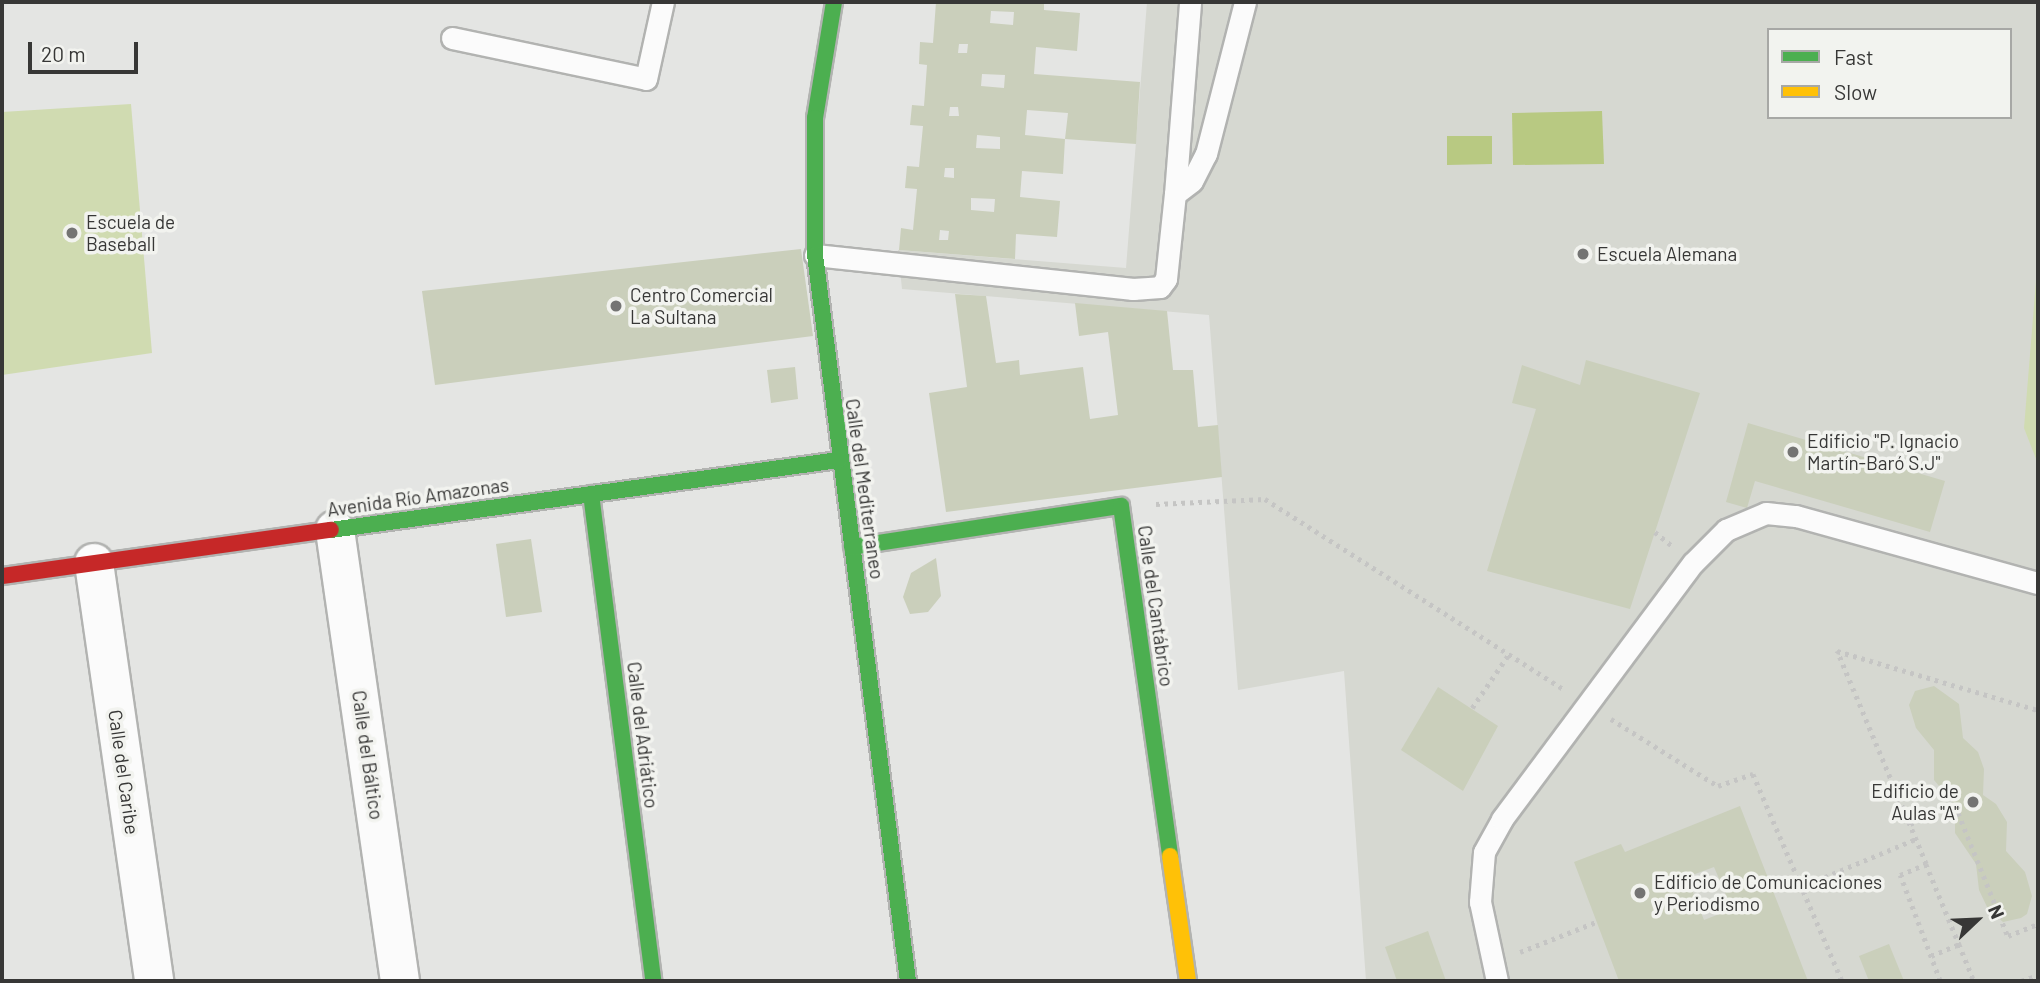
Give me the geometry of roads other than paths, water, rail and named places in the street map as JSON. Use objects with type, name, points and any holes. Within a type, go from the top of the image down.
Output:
[{"type":"street","name":"Calle del Mediterraneo","points":[[834,2],[815,118],[815,255],[839,460],[908,981]]},
{"type":"street","name":"Avenida Río Amazonas","points":[[2,576],[839,460]]},
{"type":"street","name":"Calle del Adriático","points":[[591,494],[653,981]]},
{"type":"street","name":"Calle del Cantábrico","points":[[852,548],[1121,506],[1188,981]]},
{"type":"street","name":"Calle del Báltico","points":[[335,530],[400,981]]},
{"type":"street","name":"Calle del Caribe","points":[[94,563],[154,981]]},
{"type":"lane","points":[[452,38],[646,79],[663,2]]},
{"type":"lane","points":[[815,255],[1145,290],[1160,287],[1166,279],[1175,194],[1190,2]]},
{"type":"lane","points":[[1175,194],[1192,181],[1206,153],[1245,2]]},
{"type":"lane","points":[[1494,972],[1480,902],[1484,852],[1502,819],[1693,563],[1744,519],[1766,513],[1796,516],[2038,583]]},
{"type":"place","name":"Escuela de Baseball","points":[[72,233]]},
{"type":"place","name":"Escuela Alemana","points":[[1583,254]]},
{"type":"place","name":"Centro Comercial La Sultana","points":[[616,306]]},
{"type":"place","name":"Edificio \"P. Ignacio Martín-Baró S.J\"","points":[[1793,452]]},
{"type":"place","name":"Edificio de Aulas \"A\"","points":[[1973,802]]},
{"type":"place","name":"Edificio de Comunicaciones y Periodismo","points":[[1640,893]]}]
